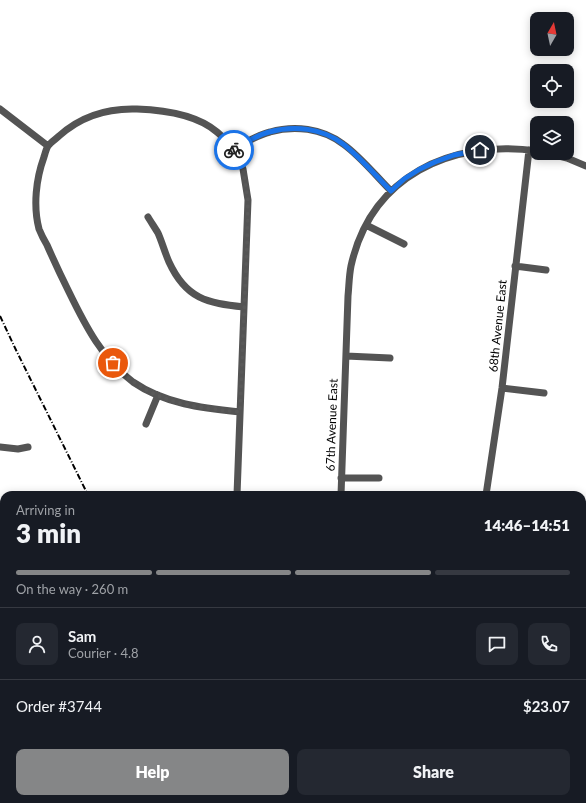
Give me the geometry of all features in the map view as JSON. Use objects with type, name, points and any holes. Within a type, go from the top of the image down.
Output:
[{"type":"street","points":[[0,109],[48,146]]},
{"type":"street","points":[[237,491],[248,200],[240,160],[234,149],[217,132],[210,126],[192,117],[169,112],[128,109],[99,113],[76,123],[48,146],[39,172],[35,198],[39,229],[73,300],[97,343],[106,356],[133,381],[147,390],[171,401],[189,406],[240,412]]},
{"type":"street","points":[[234,149],[268,132],[300,128],[320,132],[342,143],[356,155],[391,191]]},
{"type":"street","name":"67th Avenue East","points":[[341,491],[348,296],[350,275],[355,253],[366,225],[391,191],[404,179],[420,169],[454,155],[480,150],[529,150]]},
{"type":"street","name":"68th Avenue East","points":[[487,491],[502,388],[529,150]]},
{"type":"street","points":[[572,160],[586,166]]},
{"type":"street","points":[[148,217],[158,232],[176,276],[188,290],[204,300],[244,307]]},
{"type":"street","points":[[366,225],[404,244]]},
{"type":"street","name":"68th Avenue East","points":[[515,266],[546,270]]},
{"type":"street","points":[[346,356],[390,358]]},
{"type":"street","name":"68th Avenue East","points":[[502,388],[544,393]]},
{"type":"street","points":[[146,424],[158,395]]},
{"type":"street","points":[[0,447],[18,449],[28,446]]},
{"type":"street","points":[[341,478],[379,478]]},
{"type":"railway","points":[[0,316],[86,491]]},
{"type":"way so far","points":[[113,363],[140,386],[171,401],[189,406],[240,412],[248,200],[243,169],[234,150]]},
{"type":"route","points":[[234,150],[268,132],[300,128],[320,132],[342,143],[356,155],[391,191],[404,179],[435,162],[454,155],[480,150]]}]
